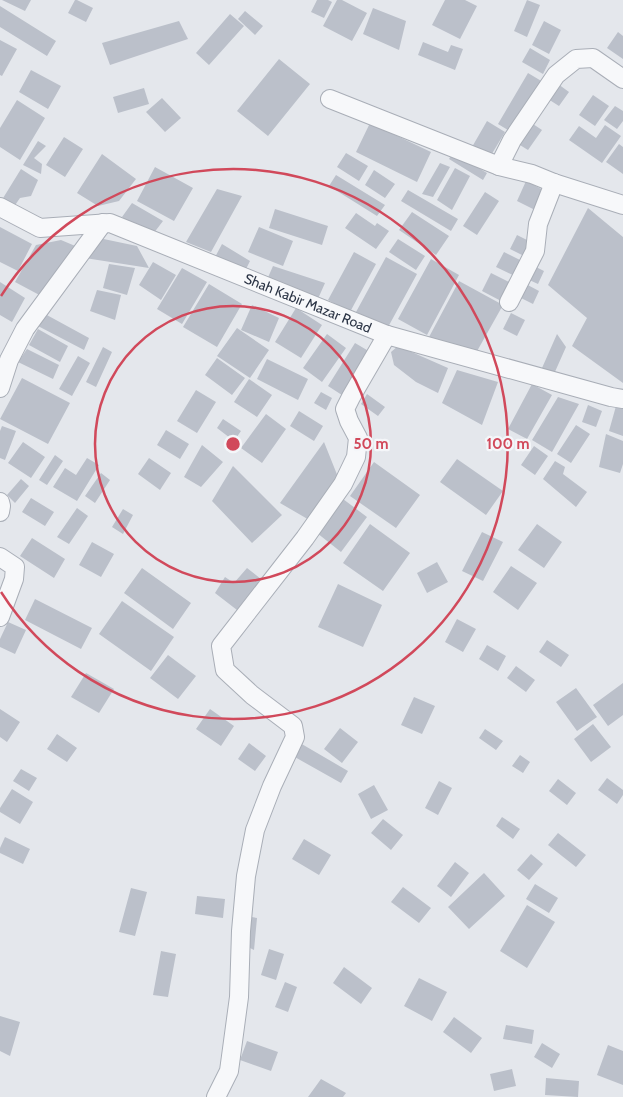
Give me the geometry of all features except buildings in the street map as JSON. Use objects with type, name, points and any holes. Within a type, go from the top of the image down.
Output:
[{"type":"street","points":[[499,166],[512,140],[556,75],[576,59],[593,58],[623,79]]},
{"type":"street","points":[[330,99],[499,166],[532,174],[554,184],[623,205]]},
{"type":"street","points":[[509,302],[535,251],[538,224],[554,184]]},
{"type":"street","name":"Shah Kabir Mazar Road","points":[[0,207],[40,228],[110,223],[387,335],[623,399]]},
{"type":"street","points":[[0,388],[9,360],[24,329],[103,223]]},
{"type":"street","points":[[216,1097],[229,1071],[240,997],[241,930],[246,876],[255,830],[272,786],[295,737],[293,726],[252,695],[225,670],[221,646],[305,538],[343,484],[356,457],[358,438],[345,409],[387,335]]},
{"type":"street","points":[[0,502],[0,512]]},
{"type":"street","points":[[0,558],[15,567],[14,579],[0,617]]}]
